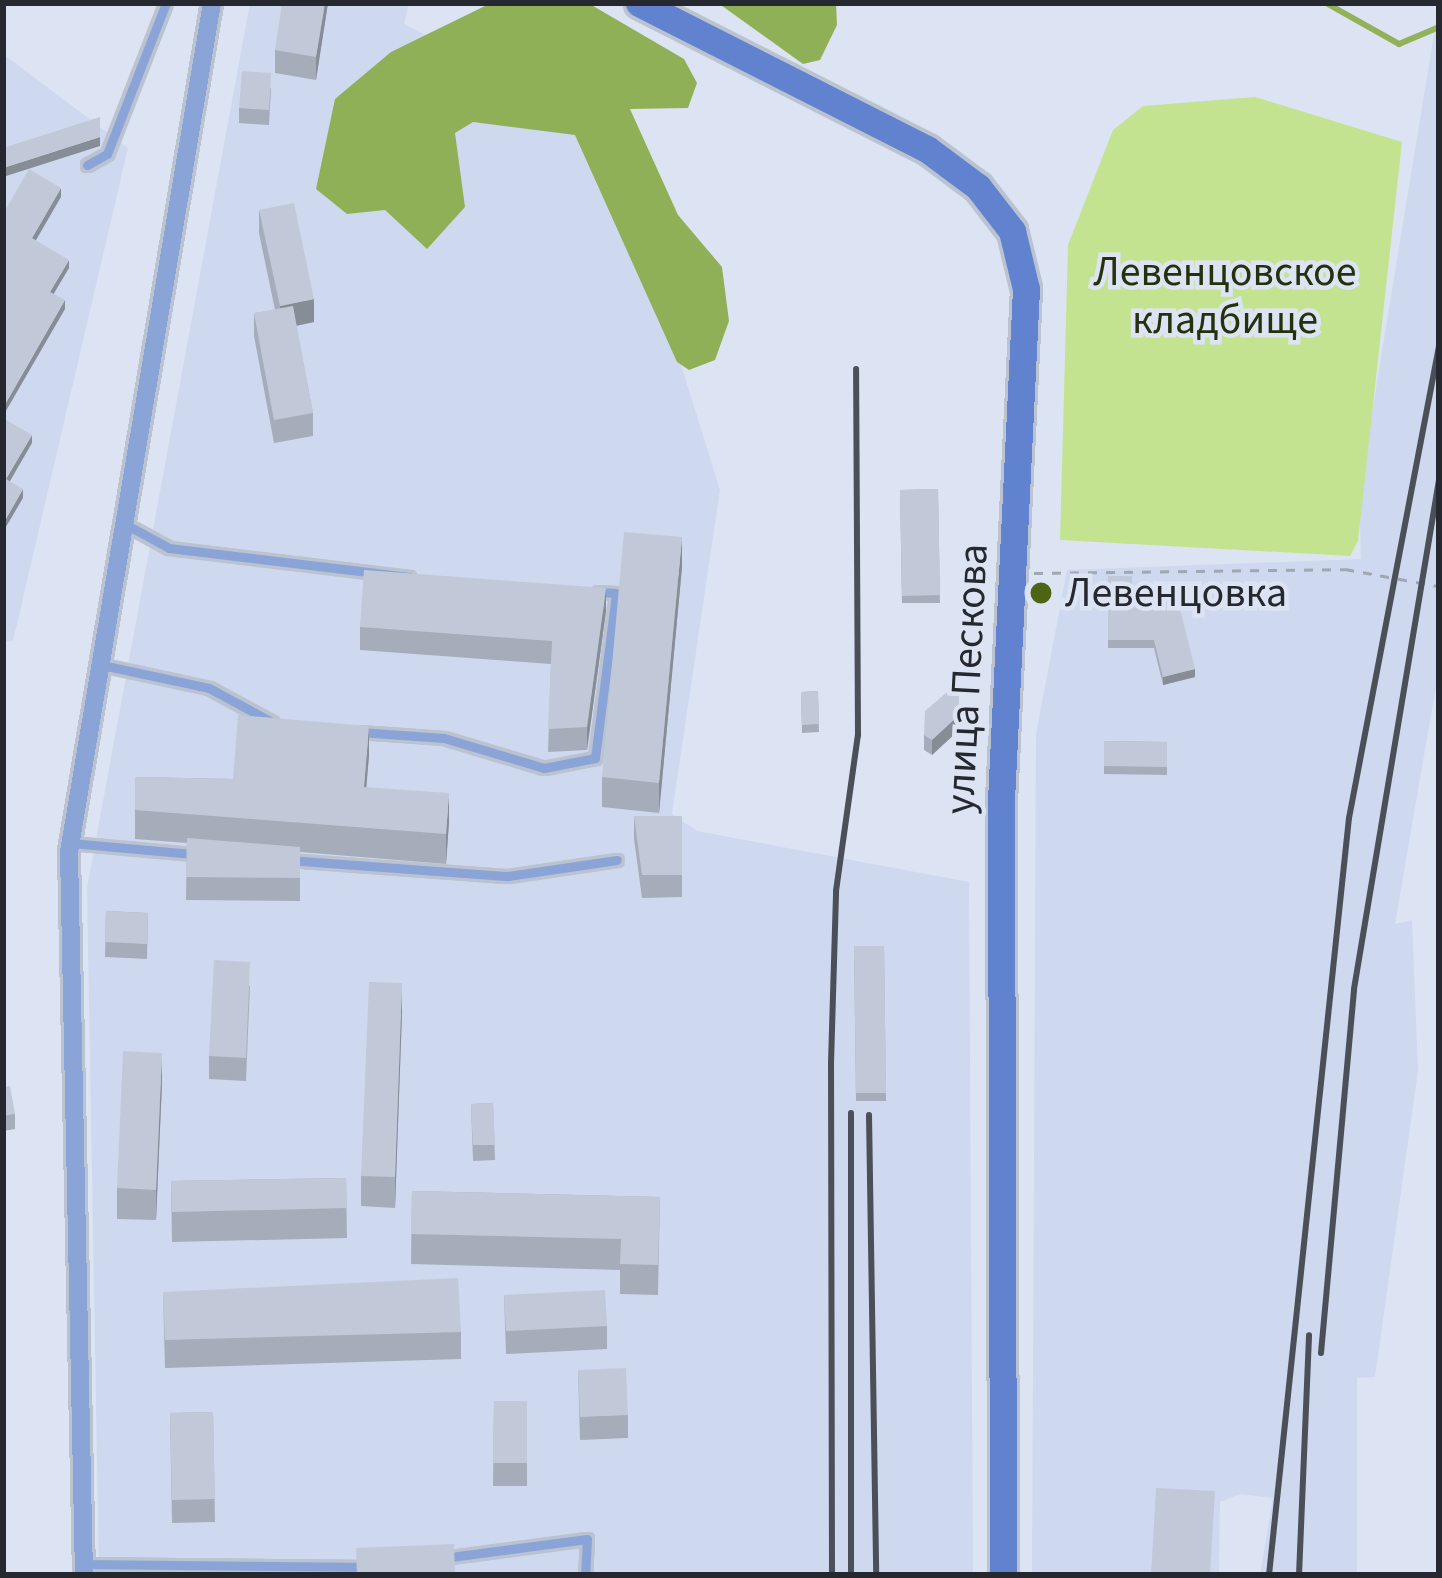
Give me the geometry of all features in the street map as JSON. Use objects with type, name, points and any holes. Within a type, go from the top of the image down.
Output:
[{"type":"street","points":[[84,1569],[70,843],[212,3]]},
{"type":"street","name":"улица Пескова","points":[[639,3],[927,149],[979,187],[1012,231],[1028,377],[1000,801],[1003,1575]]},
{"type":"lane","points":[[87,165],[107,154],[166,3]]},
{"type":"lane","points":[[123,523],[170,548],[396,570],[418,582]]},
{"type":"lane","points":[[352,732],[444,738],[544,768],[595,758],[616,593],[572,591]]},
{"type":"lane","points":[[99,664],[209,688],[282,728]]},
{"type":"lane","points":[[70,843],[218,853]]},
{"type":"lane","points":[[261,857],[508,875],[617,860]]},
{"type":"lane","points":[[430,1559],[587,1539],[585,1575]]},
{"type":"lane","points":[[84,1569],[317,1574],[385,1565]]},
{"type":"path","points":[[1015,575],[1345,569],[1439,586]]},
{"type":"shaded area","points":[[250,3],[409,3],[404,24],[607,127],[720,490],[672,814],[697,831],[969,882],[973,1575],[99,1575],[87,888]]},
{"type":"shaded area","points":[[1439,3],[1439,669],[1395,924],[1412,920],[1418,1071],[1375,1377],[1357,1378],[1357,1575],[1260,1575],[1273,1498],[1240,1494],[1220,1502],[1219,1575],[1032,1575],[1036,734],[1067,570],[1361,559],[1359,492]]},
{"type":"shaded area","points":[[3,54],[128,148],[13,641],[3,642]]},
{"type":"green space","points":[[491,3],[588,3],[684,59],[697,83],[688,108],[630,109],[678,215],[722,267],[729,321],[715,360],[689,370],[677,362],[575,135],[473,122],[455,133],[465,207],[427,249],[385,210],[347,214],[316,189],[335,99],[391,52]]},
{"type":"green space","points":[[718,3],[836,3],[837,25],[820,60],[803,64]]},
{"type":"green space","name":"Левенцовское кладбище","points":[[1255,97],[1402,142],[1358,541],[1350,556],[1060,540],[1068,245],[1113,130],[1143,106]]},
{"type":"building","points":[[282,3],[325,3],[316,57],[275,50]]},
{"type":"building","points":[[242,71],[271,73],[269,110],[239,108]]},
{"type":"building","points":[[100,117],[100,137],[3,168],[3,148]]},
{"type":"building","points":[[29,169],[61,188],[32,238],[69,260],[50,292],[65,300],[3,408],[3,214]]},
{"type":"building","points":[[294,203],[314,299],[280,306],[259,210]]},
{"type":"building","points":[[293,306],[313,413],[274,420],[254,313]]},
{"type":"building","points":[[3,418],[32,435],[6,479],[23,489],[3,524]]},
{"type":"building","points":[[938,489],[940,595],[902,596],[900,490]]},
{"type":"building","points":[[624,532],[682,537],[659,783],[602,777]]},
{"type":"building","points":[[364,570],[606,588],[587,727],[548,729],[552,641],[360,627]]},
{"type":"building","points":[[1108,576],[1132,576],[1133,604],[1176,593],[1195,669],[1163,677],[1154,640],[1108,640]]},
{"type":"building","points":[[959,682],[959,715],[932,740],[924,735],[925,711]]},
{"type":"building","points":[[818,691],[819,724],[802,725],[801,692]]},
{"type":"building","points":[[238,715],[369,726],[364,787],[449,793],[446,834],[135,810],[135,777],[233,779]]},
{"type":"building","points":[[1104,741],[1167,742],[1167,767],[1104,766]]},
{"type":"building","points":[[634,816],[682,816],[682,875],[642,875]]},
{"type":"building","points":[[187,838],[300,847],[300,878],[186,877]]},
{"type":"building","points":[[106,911],[148,913],[147,944],[105,942]]},
{"type":"building","points":[[854,946],[884,946],[886,1093],[856,1093]]},
{"type":"building","points":[[214,960],[250,962],[246,1058],[209,1056]]},
{"type":"building","points":[[369,982],[402,983],[395,1177],[361,1176]]},
{"type":"building","points":[[123,1051],[162,1053],[156,1190],[117,1188]]},
{"type":"building","points":[[10,1086],[15,1114],[3,1116],[3,1087]]},
{"type":"building","points":[[493,1103],[495,1145],[473,1145],[471,1104]]},
{"type":"building","points":[[346,1178],[347,1208],[172,1212],[171,1181]]},
{"type":"building","points":[[412,1191],[660,1197],[658,1265],[620,1264],[621,1239],[411,1234]]},
{"type":"building","points":[[458,1278],[461,1332],[165,1340],[163,1292]]},
{"type":"building","points":[[605,1290],[607,1326],[506,1331],[504,1295]]},
{"type":"building","points":[[626,1368],[628,1415],[580,1417],[578,1370]]},
{"type":"building","points":[[494,1401],[527,1401],[527,1463],[493,1463]]},
{"type":"building","points":[[213,1412],[215,1499],[172,1500],[170,1413]]},
{"type":"building","points":[[1156,1488],[1215,1491],[1210,1575],[1151,1575]]},
{"type":"building","points":[[454,1544],[455,1575],[357,1575],[356,1548]]},
{"type":"waterway","points":[[1326,3],[1399,44],[1439,27]]},
{"type":"railway","points":[[1269,1575],[1349,818],[1439,346]]},
{"type":"railway","points":[[832,1575],[831,1063],[836,891],[858,735],[856,369]]},
{"type":"railway","points":[[1321,1353],[1354,989],[1439,480]]},
{"type":"railway","points":[[851,1113],[851,1575]]},
{"type":"railway","points":[[869,1115],[876,1575]]},
{"type":"railway","points":[[1299,1575],[1309,1335]]},
{"type":"place","name":"Левенцовка","points":[[1041,593]]}]
